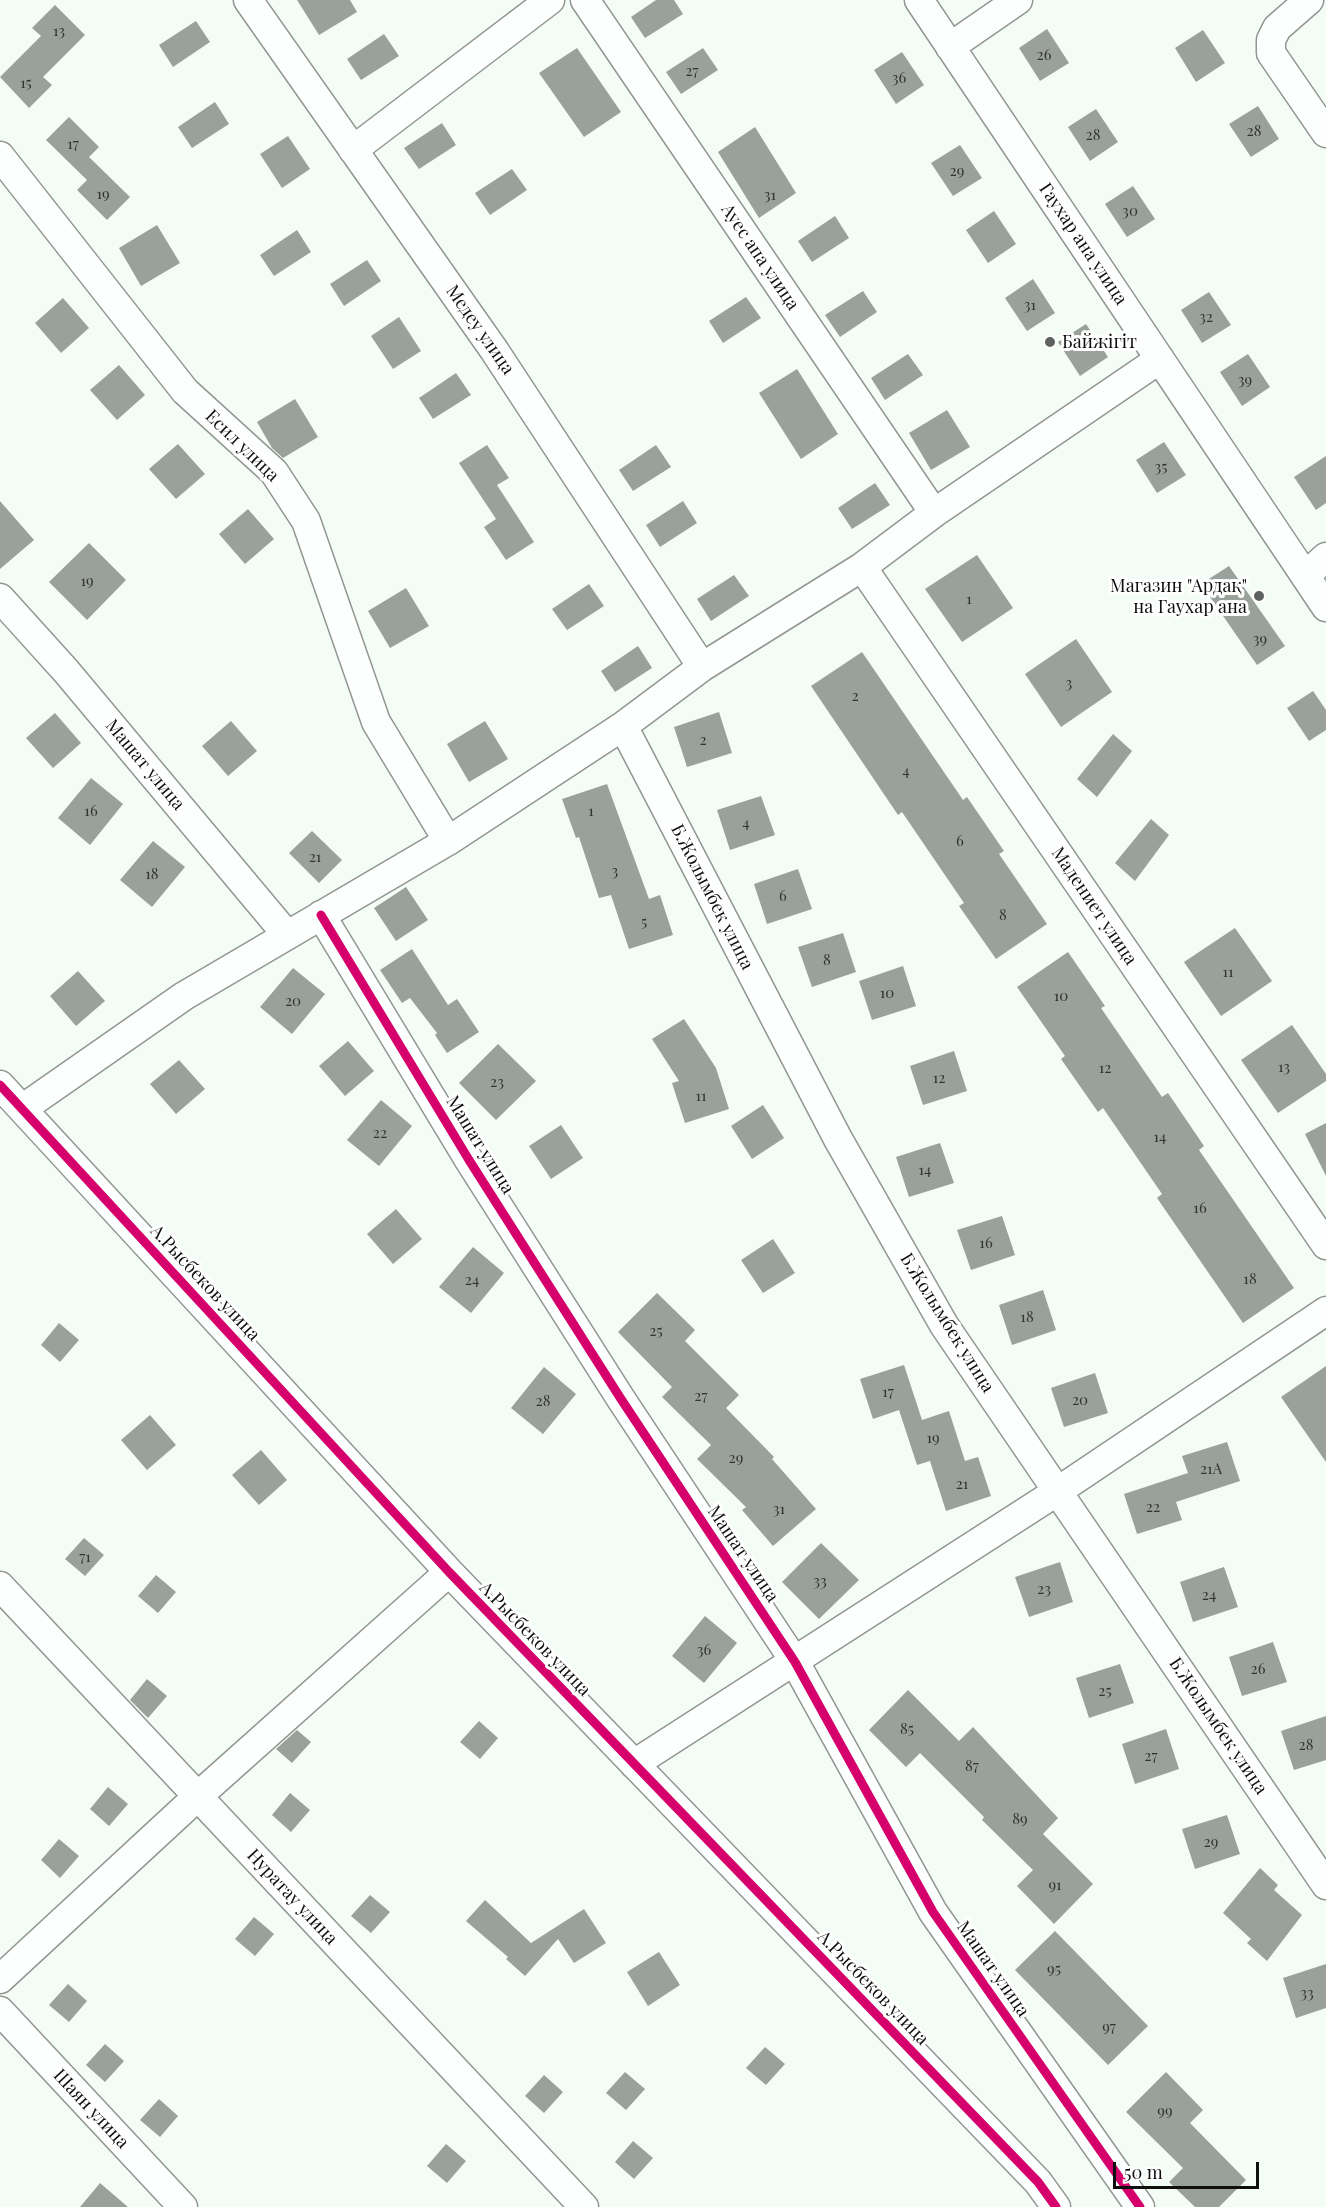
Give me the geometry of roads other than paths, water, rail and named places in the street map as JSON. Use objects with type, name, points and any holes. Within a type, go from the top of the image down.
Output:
[{"type":"street","name":"Медеу улица","points":[[248,0],[494,350],[702,667]]},
{"type":"street","points":[[353,150],[550,0]]},
{"type":"street","name":"Ауес апа улица","points":[[585,0],[934,513]]},
{"type":"street","name":"Гаухар ана улица","points":[[919,0],[1326,607]]},
{"type":"street","points":[[950,47],[1018,0]]},
{"type":"street","points":[[1309,0],[1277,28],[1271,40],[1271,53],[1326,133]]},
{"type":"street","name":"Есил улица","points":[[0,156],[185,391],[274,472],[306,521],[376,722],[448,840]]},
{"type":"street","points":[[22,1108],[184,996],[448,840],[624,726],[702,667],[862,567],[934,513],[1160,359]]},
{"type":"street","points":[[1305,576],[1326,557]]},
{"type":"street","name":"Мадениет улица","points":[[862,567],[1326,1245]]},
{"type":"street","name":"Машат улица","points":[[0,598],[66,671],[287,935]]},
{"type":"street","name":"Б.Жолымбек улица","points":[[624,726],[867,1190],[944,1325],[1326,1886]]},
{"type":"street","name":"Машат улица","points":[[321,915],[470,1161],[608,1380],[795,1662],[933,1912],[1140,2207]]},
{"type":"street","name":"А.Рысбеков улица","points":[[0,1085],[448,1572],[1038,2182],[1056,2207]]},
{"type":"street","points":[[634,1764],[1058,1491],[1326,1311]]},
{"type":"street","points":[[0,1979],[197,1797],[448,1572]]},
{"type":"street","name":"Нуратау улица","points":[[0,1586],[584,2207]]},
{"type":"street","name":"Шаян улица","points":[[0,2011],[183,2207]]},
{"type":"place","name":"Байжігіт","points":[[1050,342]]},
{"type":"place","name":"Магазин \"Ардақ\" на Гаухар ана","points":[[1259,596]]}]
